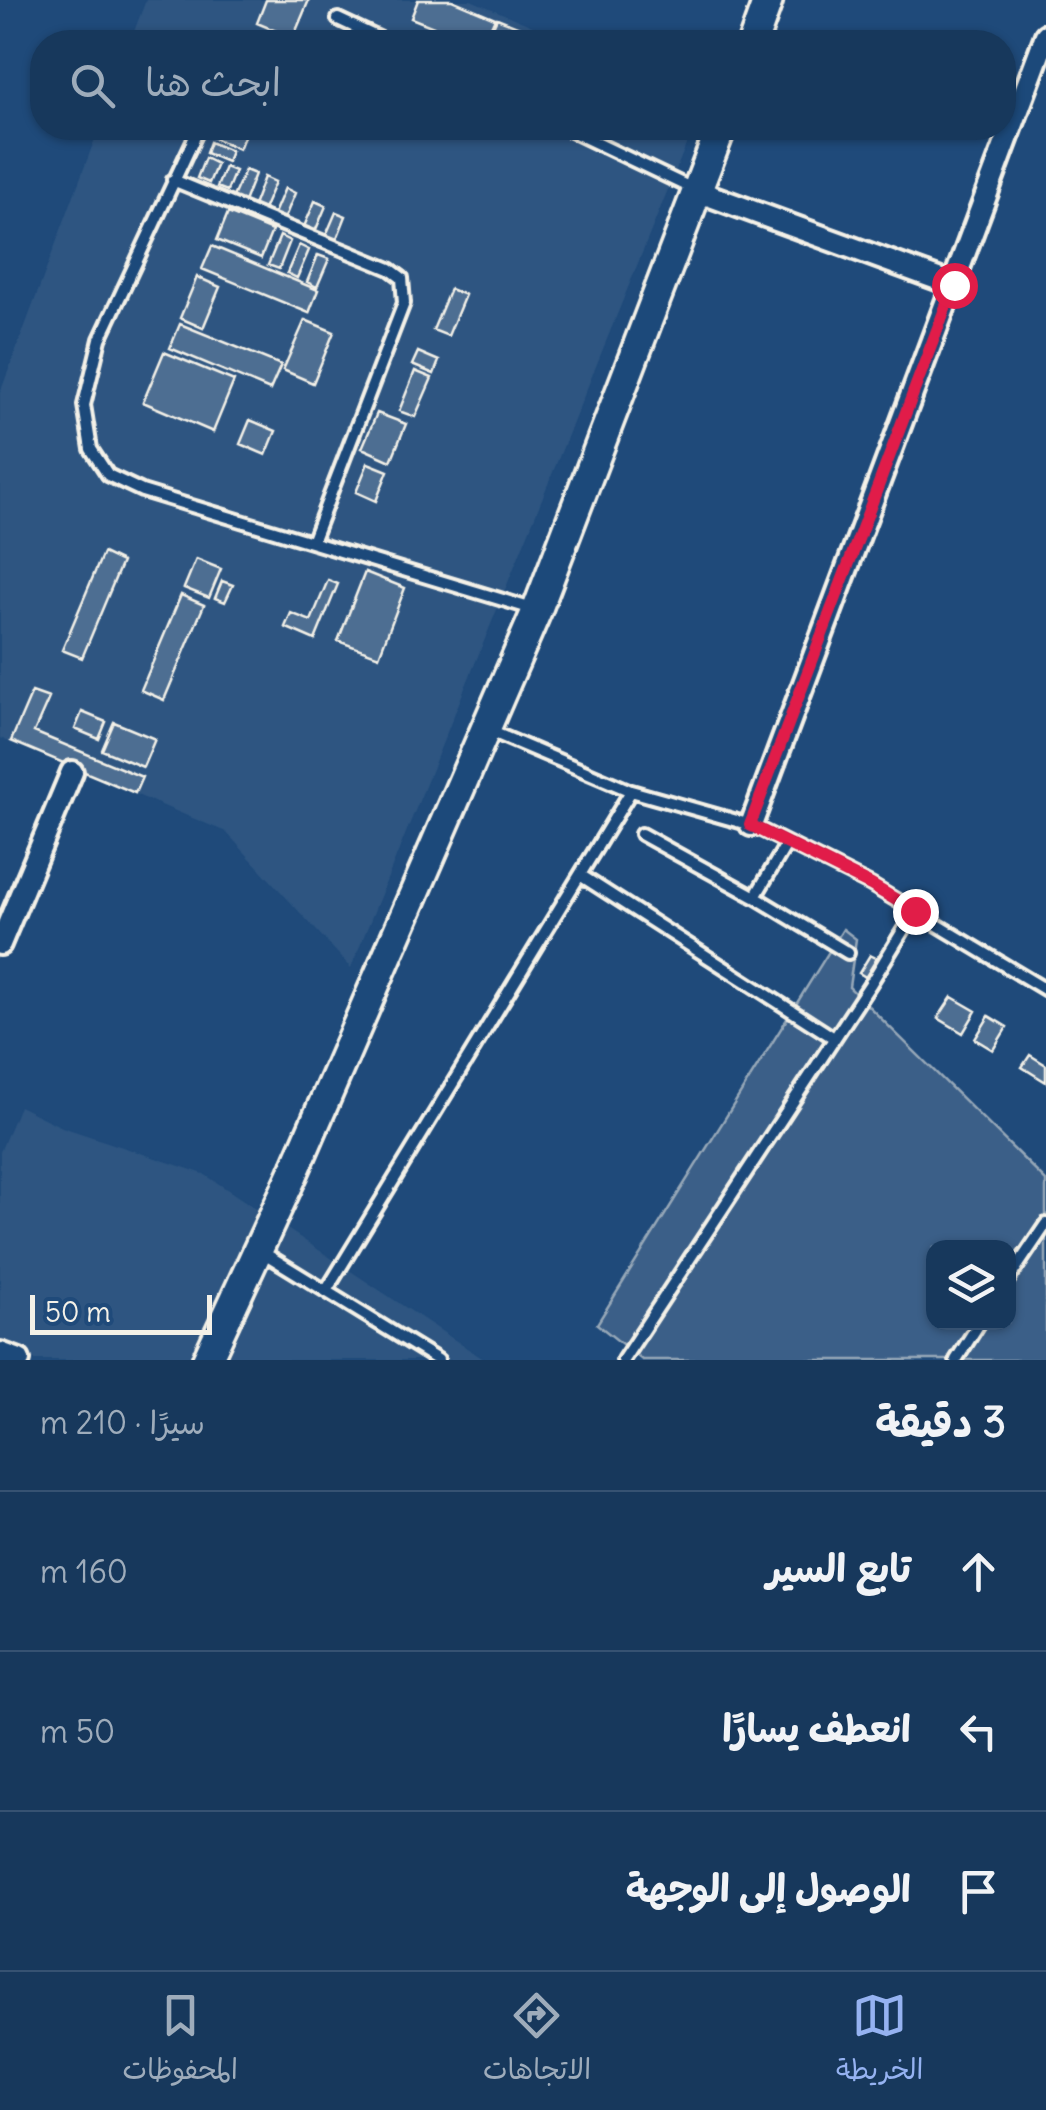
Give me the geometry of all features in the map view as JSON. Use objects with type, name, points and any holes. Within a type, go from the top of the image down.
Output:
[{"type":"street","points":[[757,30],[768,0]]},
{"type":"street","points":[[1016,117],[1046,35]]},
{"type":"street","points":[[207,1360],[293,1174],[537,610],[716,140]]},
{"type":"street","points":[[750,825],[1007,140]]},
{"type":"street","points":[[697,191],[954,285]]},
{"type":"street","points":[[0,944],[72,772]]},
{"type":"street","points":[[0,1353],[19,1360]]},
{"type":"lane","points":[[338,19],[361,30]]},
{"type":"lane","points":[[193,140],[100,339],[84,405],[90,449],[108,475],[142,491],[537,610]]},
{"type":"lane","points":[[590,140],[697,191]]},
{"type":"lane","points":[[174,180],[402,278],[404,303],[312,542]]},
{"type":"lane","points":[[486,729],[631,791],[750,825],[871,885],[1046,990]]},
{"type":"lane","points":[[326,1291],[631,791]]},
{"type":"lane","points":[[641,834],[848,953]]},
{"type":"lane","points":[[755,897],[786,843]]},
{"type":"lane","points":[[580,875],[834,1038]]},
{"type":"lane","points":[[623,1360],[915,911]]},
{"type":"lane","points":[[1016,1268],[1046,1224]]},
{"type":"lane","points":[[258,1249],[438,1360]]},
{"type":"lane","points":[[956,1360],[975,1330]]},
{"type":"shaded area","points":[[146,0],[471,0],[542,30],[135,30]]},
{"type":"shaded area","points":[[95,140],[688,140],[351,968],[226,832],[0,738],[0,393]]},
{"type":"shaded area","points":[[843,929],[856,939],[849,987],[1046,1181],[1046,1360],[642,1360],[597,1324]]},
{"type":"shaded area","points":[[19,1106],[62,1127],[204,1174],[485,1360],[0,1360],[0,1152]]},
{"type":"building","points":[[266,0],[309,0],[296,30],[274,30],[257,23]]},
{"type":"building","points":[[418,0],[452,0],[495,18],[490,30],[441,30],[411,18]]},
{"type":"building","points":[[497,18],[527,30],[492,30]]},
{"type":"building","points":[[218,140],[243,140],[239,149]]},
{"type":"building","points":[[210,142],[231,151],[227,162],[206,153]]},
{"type":"building","points":[[205,158],[217,164],[209,183],[197,178]]},
{"type":"building","points":[[225,167],[235,171],[227,191],[217,187]]},
{"type":"building","points":[[245,170],[255,174],[244,202],[233,197]]},
{"type":"building","points":[[264,177],[275,182],[263,210],[253,206]]},
{"type":"building","points":[[285,188],[295,193],[284,220],[273,216]]},
{"type":"building","points":[[315,201],[326,206],[314,234],[303,229]]},
{"type":"building","points":[[336,212],[346,216],[335,244],[324,240]]},
{"type":"building","points":[[228,213],[272,231],[261,258],[217,240]]},
{"type":"building","points":[[280,236],[290,241],[279,269],[268,265]]},
{"type":"building","points":[[299,245],[309,250],[297,278],[287,273]]},
{"type":"building","points":[[212,246],[318,290],[309,313],[202,269]]},
{"type":"building","points":[[318,255],[329,259],[317,287],[307,282]]},
{"type":"building","points":[[197,277],[220,287],[203,328],[180,318]]},
{"type":"building","points":[[450,289],[465,295],[448,336],[433,330]]},
{"type":"building","points":[[305,320],[334,332],[313,383],[283,370]]},
{"type":"building","points":[[180,324],[281,365],[270,390],[170,348]]},
{"type":"building","points":[[164,352],[234,381],[213,432],[143,402]]},
{"type":"building","points":[[418,352],[439,361],[434,374],[412,365]]},
{"type":"building","points":[[415,371],[432,378],[415,417],[399,411]]},
{"type":"building","points":[[377,413],[406,424],[391,461],[362,448]]},
{"type":"building","points":[[250,420],[276,431],[266,455],[240,444]]},
{"type":"building","points":[[368,463],[388,471],[376,501],[356,492]]},
{"type":"building","points":[[103,553],[122,562],[82,658],[62,650]]},
{"type":"building","points":[[196,559],[221,569],[209,598],[184,588]]},
{"type":"building","points":[[365,572],[405,588],[379,656],[338,641]]},
{"type":"building","points":[[328,580],[338,584],[315,640],[285,627],[291,613],[311,621]]},
{"type":"building","points":[[222,581],[233,585],[225,602],[215,598]]},
{"type":"building","points":[[181,595],[204,605],[164,700],[141,690]]},
{"type":"building","points":[[32,692],[49,698],[34,732],[142,777],[135,793],[11,741]]},
{"type":"building","points":[[82,712],[106,722],[99,739],[75,729]]},
{"type":"building","points":[[114,722],[155,739],[143,767],[102,750]]},
{"type":"building","points":[[870,955],[880,960],[869,979],[859,973]]},
{"type":"building","points":[[952,997],[976,1011],[963,1033],[938,1018]]},
{"type":"building","points":[[989,1016],[1007,1027],[993,1050],[975,1039]]},
{"type":"building","points":[[1030,1055],[1046,1065],[1046,1082],[1022,1067]]},
{"type":"route","points":[[915,911],[750,825],[954,285]]}]
